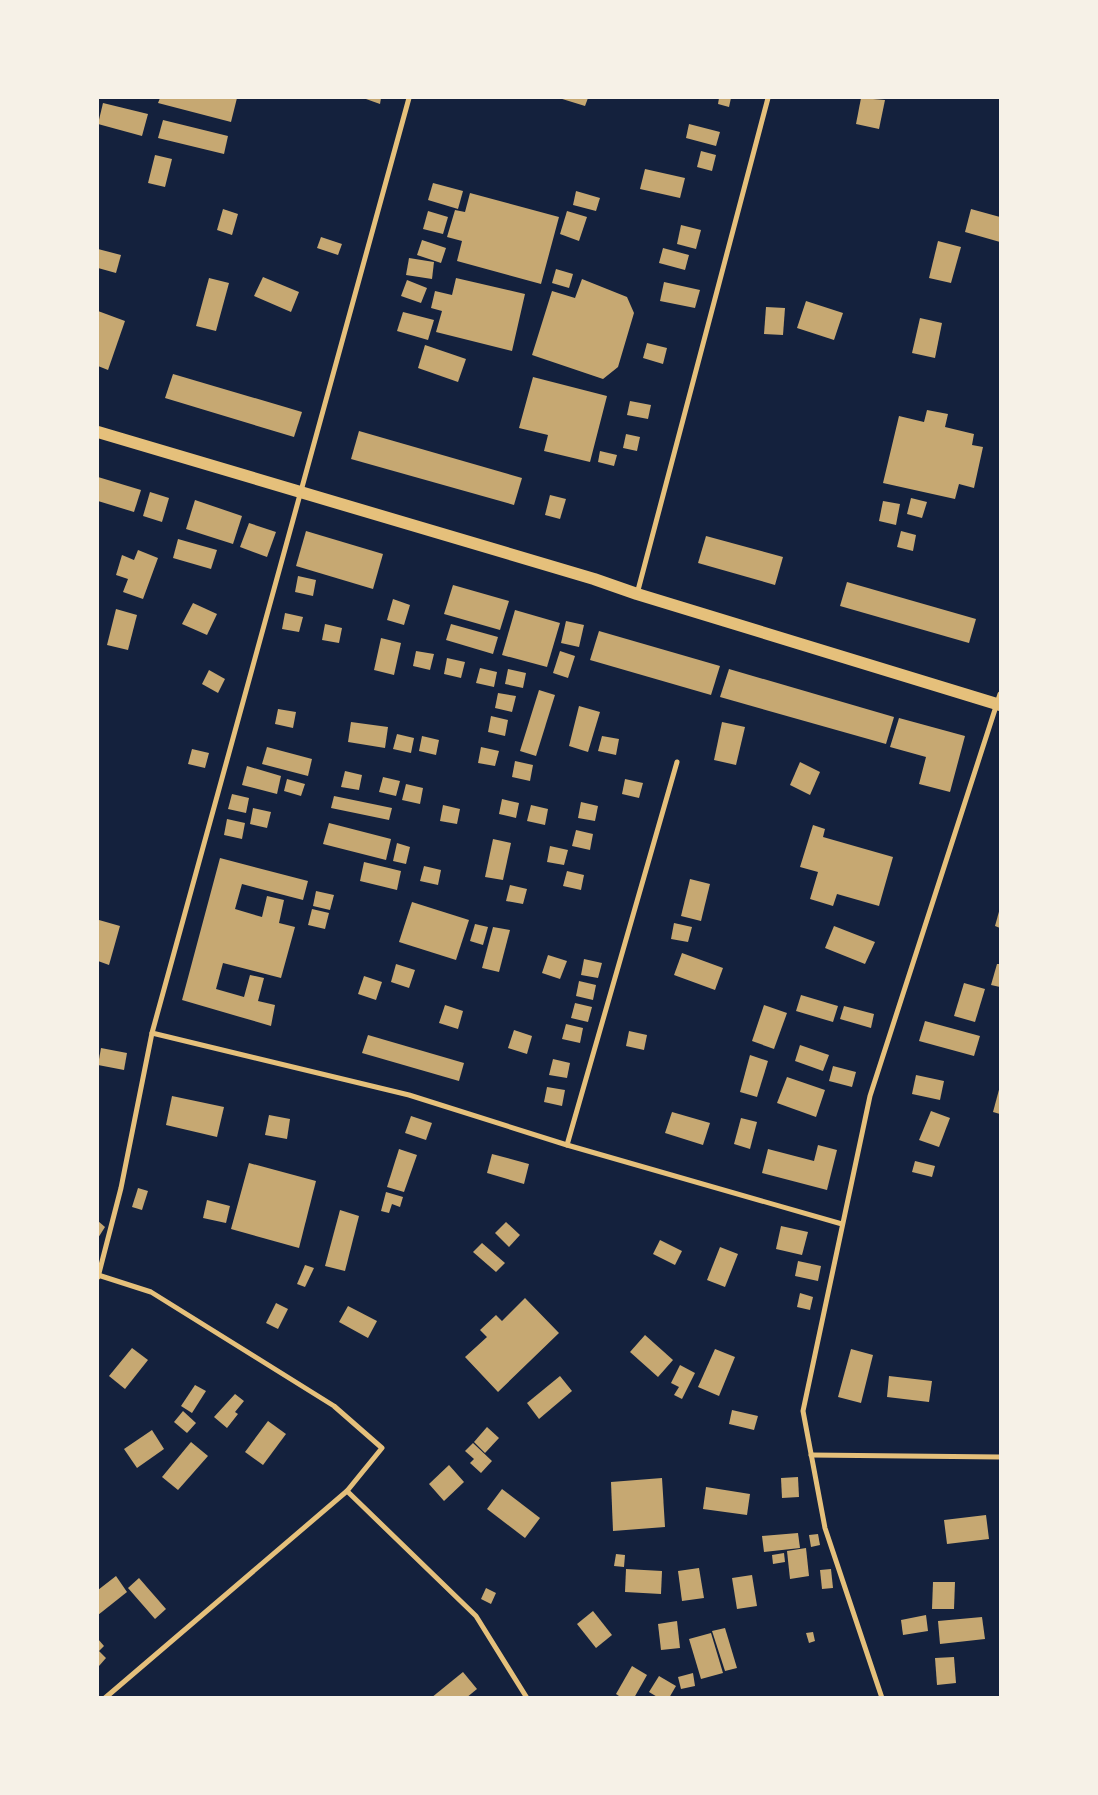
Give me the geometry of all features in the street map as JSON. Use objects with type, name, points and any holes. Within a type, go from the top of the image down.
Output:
[{"type":"main road","points":[[98,432],[302,491],[594,579],[637,594],[1000,701]]},
{"type":"street","points":[[105,1698],[347,1491],[382,1448],[334,1406],[151,1292],[98,1276],[121,1188],[152,1033],[409,98]]},
{"type":"street","points":[[637,594],[768,98]]},
{"type":"street","points":[[882,1698],[825,1528],[803,1411],[870,1096],[1000,701]]},
{"type":"street","points":[[567,1144],[677,762]]},
{"type":"street","points":[[152,1033],[409,1094],[567,1144],[842,1224]]},
{"type":"street","points":[[811,1455],[1000,1457]]},
{"type":"street","points":[[347,1491],[476,1616],[527,1698]]},
{"type":"building","points":[[160,98],[237,98],[231,122],[158,103]]},
{"type":"building","points":[[381,98],[380,104],[366,99]]},
{"type":"building","points":[[559,98],[588,98],[585,106]]},
{"type":"building","points":[[719,98],[731,98],[729,107],[718,104]]},
{"type":"building","points":[[861,98],[885,100],[879,129],[856,124]]},
{"type":"building","points":[[103,103],[148,114],[142,136],[98,124]]},
{"type":"building","points":[[163,120],[228,136],[224,154],[158,138]]},
{"type":"building","points":[[689,124],[720,132],[716,146],[686,138]]},
{"type":"building","points":[[701,151],[716,155],[712,171],[697,167]]},
{"type":"building","points":[[155,155],[172,159],[165,187],[148,183]]},
{"type":"building","points":[[645,169],[685,178],[680,198],[640,189]]},
{"type":"building","points":[[433,183],[463,191],[458,209],[428,200]]},
{"type":"building","points":[[576,191],[600,198],[596,211],[573,205]]},
{"type":"building","points":[[470,193],[559,217],[541,284],[457,261],[462,241],[447,237],[455,210],[465,212]]},
{"type":"building","points":[[223,209],[238,214],[232,235],[217,230]]},
{"type":"building","points":[[971,209],[1000,217],[1000,242],[965,232]]},
{"type":"building","points":[[428,211],[448,217],[443,234],[423,229]]},
{"type":"building","points":[[567,211],[587,217],[579,241],[560,234]]},
{"type":"building","points":[[681,225],[701,230],[696,249],[677,244]]},
{"type":"building","points":[[321,237],[342,244],[338,255],[317,248]]},
{"type":"building","points":[[422,240],[446,248],[441,263],[417,255]]},
{"type":"building","points":[[938,241],[961,247],[951,283],[929,278]]},
{"type":"building","points":[[663,248],[689,255],[685,270],[659,263]]},
{"type":"building","points":[[98,249],[121,255],[116,273],[98,268]]},
{"type":"building","points":[[409,258],[434,262],[432,279],[406,275]]},
{"type":"building","points":[[556,269],[573,274],[569,288],[552,283]]},
{"type":"building","points":[[263,277],[299,292],[291,312],[254,296]]},
{"type":"building","points":[[209,278],[229,283],[216,331],[196,326]]},
{"type":"building","points":[[456,278],[525,294],[512,351],[436,332],[442,311],[431,308],[435,291],[452,295]]},
{"type":"building","points":[[582,279],[627,297],[634,313],[618,367],[603,379],[532,355],[552,291],[575,298]]},
{"type":"building","points":[[407,280],[427,288],[421,303],[401,296]]},
{"type":"building","points":[[664,282],[700,290],[695,308],[660,301]]},
{"type":"building","points":[[806,301],[843,313],[834,340],[797,328]]},
{"type":"building","points":[[766,307],[785,308],[783,335],[764,334]]},
{"type":"building","points":[[98,311],[125,321],[108,370],[98,366]]},
{"type":"building","points":[[403,312],[434,320],[428,340],[397,331]]},
{"type":"building","points":[[920,318],[942,323],[935,358],[912,353]]},
{"type":"building","points":[[647,343],[667,348],[663,364],[643,358]]},
{"type":"building","points":[[425,345],[466,359],[458,382],[418,368]]},
{"type":"building","points":[[173,374],[302,412],[294,437],[165,398]]},
{"type":"building","points":[[533,377],[607,396],[590,462],[544,451],[548,435],[519,428]]},
{"type":"building","points":[[630,401],[651,405],[648,419],[627,415]]},
{"type":"building","points":[[927,410],[948,414],[945,427],[974,434],[972,445],[983,447],[974,488],[959,484],[955,499],[883,483],[899,416],[924,422]]},
{"type":"building","points":[[359,431],[522,478],[514,505],[351,459]]},
{"type":"building","points":[[626,434],[640,437],[637,451],[623,448]]},
{"type":"building","points":[[600,451],[617,455],[614,466],[598,462]]},
{"type":"building","points":[[98,477],[141,490],[134,512],[98,501]]},
{"type":"building","points":[[150,492],[169,498],[162,522],[143,516]]},
{"type":"building","points":[[550,495],[566,499],[560,519],[545,515]]},
{"type":"building","points":[[911,498],[927,502],[922,518],[907,514]]},
{"type":"building","points":[[195,500],[242,516],[233,544],[186,529]]},
{"type":"building","points":[[883,501],[900,504],[896,525],[879,521]]},
{"type":"building","points":[[249,523],[276,532],[267,557],[240,547]]},
{"type":"building","points":[[306,531],[383,554],[373,589],[296,566]]},
{"type":"building","points":[[901,531],[916,535],[913,551],[897,547]]},
{"type":"building","points":[[706,536],[783,557],[775,585],[698,563]]},
{"type":"building","points":[[178,539],[217,550],[211,569],[173,558]]},
{"type":"building","points":[[138,550],[158,558],[143,599],[123,592],[128,579],[116,575],[122,555],[134,560]]},
{"type":"building","points":[[298,576],[316,580],[313,596],[295,592]]},
{"type":"building","points":[[847,582],[976,619],[969,643],[840,606]]},
{"type":"building","points":[[453,585],[509,601],[500,630],[444,614]]},
{"type":"building","points":[[393,599],[410,605],[404,625],[387,620]]},
{"type":"building","points":[[193,603],[217,614],[207,635],[182,624]]},
{"type":"building","points":[[116,609],[137,615],[128,650],[107,645]]},
{"type":"building","points":[[515,610],[560,623],[547,667],[502,655]]},
{"type":"building","points":[[285,613],[303,617],[299,632],[282,629]]},
{"type":"building","points":[[566,621],[584,625],[579,647],[561,643]]},
{"type":"building","points":[[325,624],[342,628],[339,643],[322,640]]},
{"type":"building","points":[[451,624],[498,637],[493,654],[446,640]]},
{"type":"building","points":[[599,631],[720,666],[711,695],[590,660]]},
{"type":"building","points":[[381,638],[401,643],[394,675],[374,670]]},
{"type":"building","points":[[416,651],[434,654],[430,670],[413,666]]},
{"type":"building","points":[[560,651],[575,656],[568,678],[553,673]]},
{"type":"building","points":[[447,658],[465,662],[461,678],[444,674]]},
{"type":"building","points":[[480,668],[497,672],[494,687],[476,683]]},
{"type":"building","points":[[508,669],[526,673],[523,688],[505,684]]},
{"type":"building","points":[[729,669],[894,717],[886,744],[720,697]]},
{"type":"building","points":[[209,670],[225,679],[218,693],[202,684]]},
{"type":"building","points":[[539,690],[555,695],[536,756],[520,751]]},
{"type":"building","points":[[498,693],[516,696],[512,712],[495,708]]},
{"type":"building","points":[[579,706],[600,712],[588,752],[569,746]]},
{"type":"building","points":[[278,709],[296,712],[293,728],[275,724]]},
{"type":"building","points":[[491,716],[508,720],[505,736],[488,732]]},
{"type":"building","points":[[899,718],[965,736],[950,792],[919,784],[926,757],[890,747]]},
{"type":"building","points":[[351,722],[388,727],[385,748],[348,742]]},
{"type":"building","points":[[722,722],[745,727],[736,765],[714,760]]},
{"type":"building","points":[[397,734],[414,738],[411,753],[393,749]]},
{"type":"building","points":[[422,736],[439,740],[436,755],[419,751]]},
{"type":"building","points":[[602,736],[619,739],[616,755],[598,751]]},
{"type":"building","points":[[267,747],[312,759],[308,776],[262,764]]},
{"type":"building","points":[[481,747],[499,751],[495,766],[478,763]]},
{"type":"building","points":[[192,749],[209,753],[205,768],[188,764]]},
{"type":"building","points":[[515,761],[533,765],[530,781],[512,777]]},
{"type":"building","points":[[800,762],[820,772],[810,795],[790,785]]},
{"type":"building","points":[[247,766],[281,776],[277,794],[242,785]]},
{"type":"building","points":[[345,771],[362,775],[359,790],[341,787]]},
{"type":"building","points":[[383,777],[400,781],[396,796],[379,792]]},
{"type":"building","points":[[287,779],[305,784],[301,796],[284,791]]},
{"type":"building","points":[[625,779],[643,783],[639,798],[622,794]]},
{"type":"building","points":[[406,784],[423,788],[420,804],[402,800]]},
{"type":"building","points":[[232,794],[249,798],[246,813],[228,809]]},
{"type":"building","points":[[334,796],[392,808],[389,820],[331,808]]},
{"type":"building","points":[[502,799],[519,803],[516,818],[499,814]]},
{"type":"building","points":[[581,802],[598,806],[595,821],[578,818]]},
{"type":"building","points":[[443,805],[460,809],[457,824],[440,821]]},
{"type":"building","points":[[531,805],[548,809],[545,825],[527,821]]},
{"type":"building","points":[[253,808],[271,812],[267,828],[250,824]]},
{"type":"building","points":[[227,819],[245,823],[242,839],[224,835]]},
{"type":"building","points":[[329,823],[391,839],[386,860],[323,844]]},
{"type":"building","points":[[813,825],[825,829],[823,837],[893,857],[879,906],[837,894],[833,906],[810,899],[818,872],[800,867]]},
{"type":"building","points":[[576,830],[593,834],[590,850],[572,846]]},
{"type":"building","points":[[493,839],[511,843],[503,880],[485,877]]},
{"type":"building","points":[[397,843],[410,847],[406,864],[393,861]]},
{"type":"building","points":[[550,846],[568,850],[564,865],[547,862]]},
{"type":"building","points":[[220,858],[308,881],[303,900],[242,884],[235,909],[262,917],[267,896],[284,900],[279,923],[295,927],[281,978],[223,963],[216,989],[244,997],[250,975],[264,978],[258,1001],[275,1005],[271,1026],[182,1000]]},
{"type":"building","points":[[364,862],[401,871],[397,890],[360,881]]},
{"type":"building","points":[[424,866],[441,870],[438,885],[420,881]]},
{"type":"building","points":[[567,871],[584,875],[581,890],[563,886]]},
{"type":"building","points":[[690,879],[710,884],[701,921],[681,916]]},
{"type":"building","points":[[510,885],[527,889],[523,904],[506,901]]},
{"type":"building","points":[[316,891],[334,895],[330,910],[313,906]]},
{"type":"building","points":[[412,902],[469,920],[456,960],[399,942]]},
{"type":"building","points":[[1000,908],[1000,928],[995,926]]},
{"type":"building","points":[[312,909],[329,913],[325,929],[308,925]]},
{"type":"building","points":[[99,920],[120,926],[109,965],[98,961]]},
{"type":"building","points":[[674,923],[692,927],[688,942],[671,939]]},
{"type":"building","points":[[475,924],[488,927],[483,945],[470,941]]},
{"type":"building","points":[[834,926],[875,942],[865,964],[825,948]]},
{"type":"building","points":[[493,927],[510,930],[499,972],[482,968]]},
{"type":"building","points":[[682,953],[723,968],[715,990],[674,975]]},
{"type":"building","points":[[548,955],[567,961],[560,979],[542,973]]},
{"type":"building","points":[[584,959],[602,963],[598,978],[581,975]]},
{"type":"building","points":[[396,964],[415,970],[409,988],[391,982]]},
{"type":"building","points":[[997,964],[1000,964],[1000,987],[991,985]]},
{"type":"building","points":[[364,976],[382,982],[376,1000],[358,994]]},
{"type":"building","points":[[579,981],[596,985],[593,1000],[576,996]]},
{"type":"building","points":[[964,983],[985,989],[975,1022],[954,1016]]},
{"type":"building","points":[[801,995],[838,1006],[833,1022],[796,1011]]},
{"type":"building","points":[[575,1003],[592,1007],[588,1022],[571,1018]]},
{"type":"building","points":[[445,1005],[463,1011],[458,1029],[439,1023]]},
{"type":"building","points":[[764,1005],[787,1013],[774,1049],[752,1041]]},
{"type":"building","points":[[844,1006],[874,1014],[871,1028],[840,1019]]},
{"type":"building","points":[[925,1021],[980,1036],[974,1056],[919,1041]]},
{"type":"building","points":[[566,1024],[583,1028],[580,1043],[562,1039]]},
{"type":"building","points":[[514,1030],[532,1036],[527,1054],[508,1048]]},
{"type":"building","points":[[629,1031],[647,1035],[644,1050],[626,1046]]},
{"type":"building","points":[[368,1035],[464,1063],[459,1081],[362,1053]]},
{"type":"building","points":[[800,1045],[829,1055],[823,1071],[795,1061]]},
{"type":"building","points":[[101,1048],[127,1053],[124,1070],[98,1065]]},
{"type":"building","points":[[750,1055],[768,1061],[757,1097],[740,1092]]},
{"type":"building","points":[[553,1059],[570,1063],[567,1078],[549,1075]]},
{"type":"building","points":[[833,1066],[856,1072],[852,1087],[829,1081]]},
{"type":"building","points":[[916,1075],[944,1081],[940,1100],[912,1094]]},
{"type":"building","points":[[787,1077],[825,1090],[816,1117],[777,1103]]},
{"type":"building","points":[[1000,1086],[1000,1114],[993,1112]]},
{"type":"building","points":[[547,1087],[565,1090],[562,1106],[544,1102]]},
{"type":"building","points":[[172,1096],[224,1107],[217,1137],[166,1125]]},
{"type":"building","points":[[931,1111],[950,1118],[939,1147],[919,1140]]},
{"type":"building","points":[[672,1112],[710,1123],[703,1145],[665,1133]]},
{"type":"building","points":[[269,1115],[290,1119],[287,1139],[265,1135]]},
{"type":"building","points":[[411,1116],[432,1123],[426,1140],[405,1133]]},
{"type":"building","points":[[741,1118],[757,1122],[750,1149],[734,1144]]},
{"type":"building","points":[[818,1145],[837,1150],[827,1190],[762,1173],[768,1149],[814,1161]]},
{"type":"building","points":[[399,1149],[417,1155],[404,1192],[387,1187]]},
{"type":"building","points":[[492,1154],[529,1164],[524,1184],[487,1173]]},
{"type":"building","points":[[915,1161],[935,1166],[932,1177],[912,1172]]},
{"type":"building","points":[[249,1163],[316,1181],[299,1248],[231,1229]]},
{"type":"building","points":[[138,1188],[148,1191],[142,1210],[132,1207]]},
{"type":"building","points":[[386,1192],[403,1197],[400,1207],[392,1204],[389,1213],[381,1211]]},
{"type":"building","points":[[207,1200],[230,1206],[226,1223],[203,1218]]},
{"type":"building","points":[[340,1210],[359,1216],[345,1271],[325,1266]]},
{"type":"building","points":[[98,1221],[105,1227],[98,1238]]},
{"type":"building","points":[[506,1222],[520,1235],[509,1247],[495,1233]]},
{"type":"building","points":[[781,1226],[808,1232],[802,1255],[776,1249]]},
{"type":"building","points":[[660,1240],[682,1251],[675,1265],[653,1254]]},
{"type":"building","points":[[482,1243],[505,1263],[496,1272],[473,1252]]},
{"type":"building","points":[[720,1247],[738,1254],[725,1287],[707,1280]]},
{"type":"building","points":[[798,1261],[821,1266],[818,1281],[795,1276]]},
{"type":"building","points":[[305,1265],[314,1268],[305,1287],[297,1284]]},
{"type":"building","points":[[800,1293],[813,1297],[810,1310],[797,1307]]},
{"type":"building","points":[[525,1298],[559,1333],[498,1392],[465,1357],[487,1337],[480,1330],[496,1315],[502,1321]]},
{"type":"building","points":[[276,1303],[288,1309],[278,1329],[266,1323]]},
{"type":"building","points":[[348,1306],[377,1321],[368,1338],[339,1322]]},
{"type":"building","points":[[645,1335],[673,1360],[658,1377],[630,1352]]},
{"type":"building","points":[[132,1348],[148,1360],[125,1389],[109,1376]]},
{"type":"building","points":[[715,1349],[735,1357],[719,1396],[698,1387]]},
{"type":"building","points":[[851,1349],[873,1355],[861,1403],[838,1397]]},
{"type":"building","points":[[680,1365],[695,1373],[682,1399],[674,1395],[679,1387],[671,1383]]},
{"type":"building","points":[[560,1376],[572,1391],[539,1419],[527,1403]]},
{"type":"building","points":[[889,1376],[932,1381],[929,1402],[887,1397]]},
{"type":"building","points":[[195,1385],[206,1391],[192,1413],[181,1406]]},
{"type":"building","points":[[235,1394],[244,1401],[235,1412],[238,1414],[227,1428],[214,1417]]},
{"type":"building","points":[[732,1410],[758,1416],[754,1430],[729,1424]]},
{"type":"building","points":[[183,1411],[196,1423],[187,1433],[174,1422]]},
{"type":"building","points":[[268,1421],[286,1434],[263,1465],[245,1452]]},
{"type":"building","points":[[487,1427],[499,1438],[485,1453],[474,1442]]},
{"type":"building","points":[[152,1430],[164,1449],[137,1468],[124,1449]]},
{"type":"building","points":[[191,1442],[208,1456],[178,1490],[162,1477]]},
{"type":"building","points":[[473,1443],[492,1461],[481,1473],[470,1463],[474,1459],[465,1451]]},
{"type":"building","points":[[449,1465],[464,1482],[444,1501],[429,1484]]},
{"type":"building","points":[[798,1477],[799,1497],[782,1498],[781,1478]]},
{"type":"building","points":[[662,1478],[665,1527],[613,1531],[611,1482]]},
{"type":"building","points":[[706,1487],[750,1494],[747,1515],[703,1509]]},
{"type":"building","points":[[502,1489],[540,1518],[525,1538],[487,1509]]},
{"type":"building","points":[[986,1515],[989,1539],[947,1544],[944,1520]]},
{"type":"building","points":[[798,1533],[800,1548],[764,1552],[762,1536]]},
{"type":"building","points":[[818,1534],[820,1545],[811,1547],[809,1535]]},
{"type":"building","points":[[806,1548],[809,1576],[790,1579],[787,1551]]},
{"type":"building","points":[[784,1553],[785,1562],[773,1564],[772,1555]]},
{"type":"building","points":[[616,1554],[625,1555],[624,1567],[614,1566]]},
{"type":"building","points":[[699,1568],[704,1598],[682,1601],[678,1571]]},
{"type":"building","points":[[626,1569],[662,1571],[661,1594],[625,1592]]},
{"type":"building","points":[[831,1569],[833,1588],[822,1589],[820,1570]]},
{"type":"building","points":[[752,1575],[757,1606],[737,1609],[732,1578]]},
{"type":"building","points":[[116,1576],[127,1592],[98,1615],[98,1590]]},
{"type":"building","points":[[139,1578],[166,1609],[155,1619],[128,1588]]},
{"type":"building","points":[[933,1582],[955,1582],[954,1609],[932,1609]]},
{"type":"building","points":[[486,1588],[496,1593],[491,1604],[481,1599]]},
{"type":"building","points":[[593,1611],[612,1635],[596,1648],[577,1624]]},
{"type":"building","points":[[926,1615],[928,1631],[903,1635],[901,1620]]},
{"type":"building","points":[[982,1617],[985,1639],[940,1644],[938,1621]]},
{"type":"building","points":[[677,1621],[680,1648],[661,1650],[658,1624]]},
{"type":"building","points":[[725,1628],[737,1668],[725,1671],[712,1631]]},
{"type":"building","points":[[813,1632],[815,1641],[809,1643],[806,1633]]},
{"type":"building","points":[[711,1633],[723,1673],[701,1679],[689,1639]]},
{"type":"building","points":[[98,1639],[104,1646],[99,1651],[106,1658],[99,1666]]},
{"type":"building","points":[[954,1657],[956,1683],[937,1685],[935,1658]]},
{"type":"building","points":[[632,1666],[647,1675],[634,1698],[622,1698],[616,1694]]},
{"type":"building","points":[[463,1672],[477,1689],[466,1698],[431,1698]]},
{"type":"building","points":[[693,1673],[695,1686],[681,1689],[678,1677]]},
{"type":"building","points":[[659,1676],[676,1686],[669,1698],[659,1698],[649,1692]]}]
